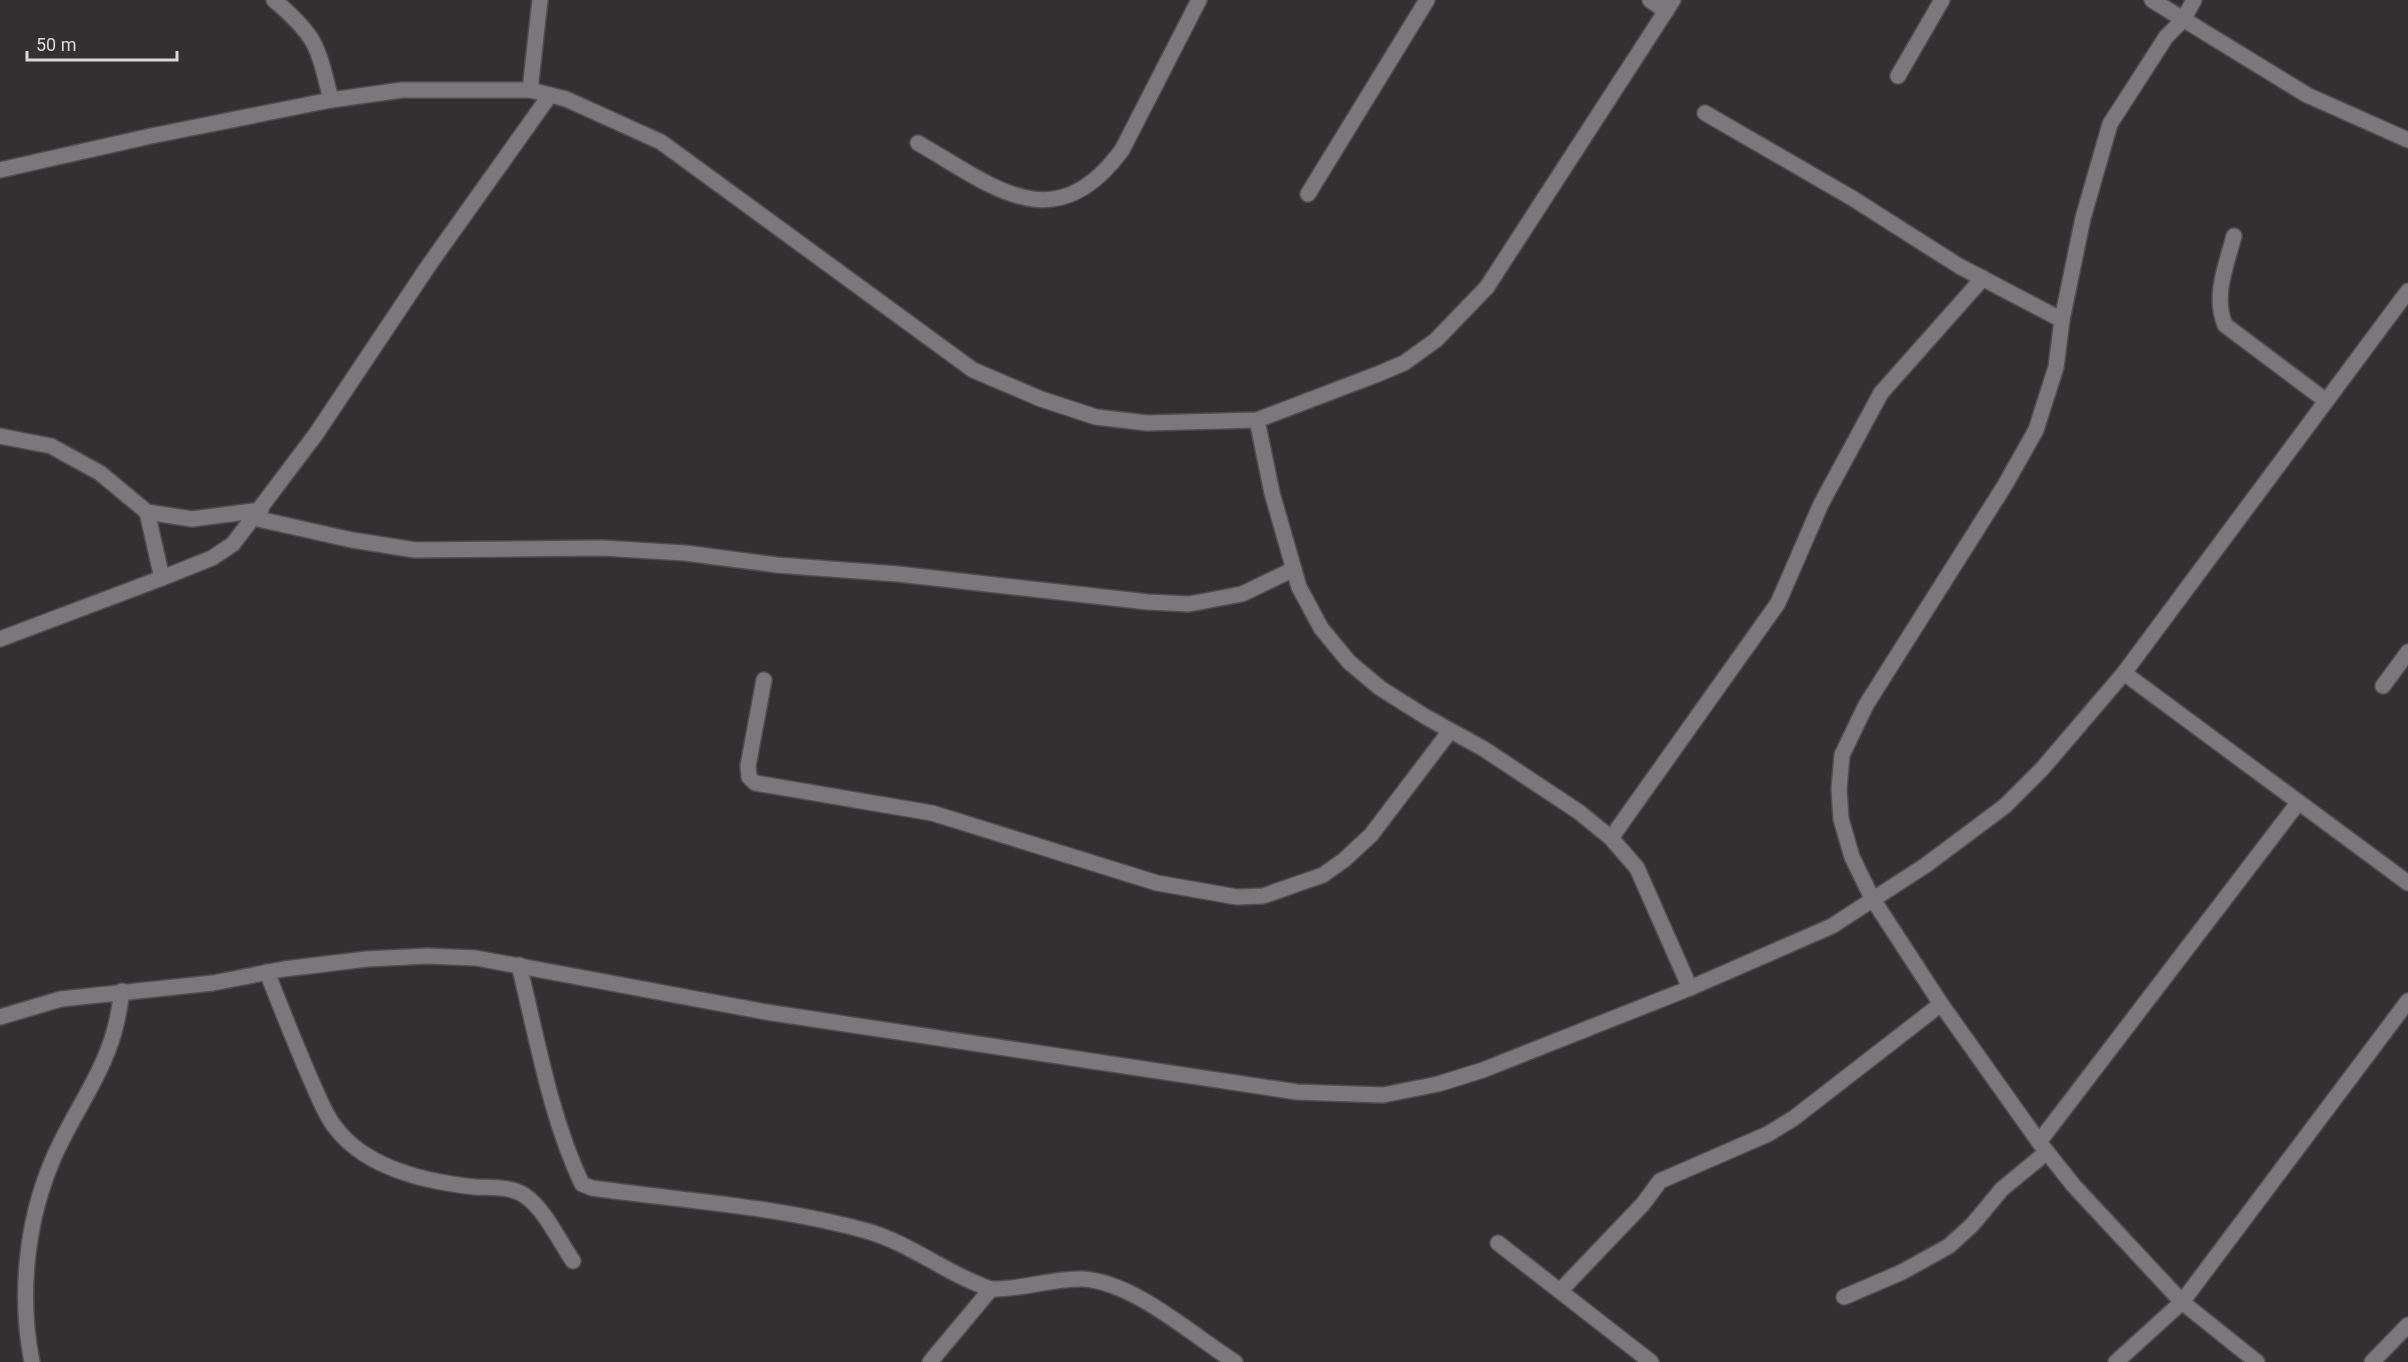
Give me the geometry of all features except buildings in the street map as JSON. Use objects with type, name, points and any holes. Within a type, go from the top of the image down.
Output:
[{"type":"street","points":[[274,0],[310,34],[318,50],[331,100]]},
{"type":"street","points":[[530,90],[540,0]]},
{"type":"street","points":[[918,143],[1005,193],[1034,200],[1055,200],[1077,193],[1107,170],[1122,150],[1199,0]]},
{"type":"street","points":[[1308,194],[1427,0]]},
{"type":"street","points":[[0,170],[151,136],[331,100],[402,90],[530,90],[599,113],[661,142],[974,370],[1041,399],[1096,417],[1147,423],[1257,420],[1404,363],[1436,340],[1487,286],[1669,5],[1650,0]]},
{"type":"street","points":[[1898,76],[1942,0]]},
{"type":"street","points":[[2152,0],[2307,95],[2408,140]]},
{"type":"street","points":[[2194,0],[2183,20],[2166,37],[2110,124],[2083,218],[2062,320],[2056,367],[2036,430],[2005,485],[1866,705],[1842,755],[1839,789],[1841,819],[1852,857],[1872,898],[1941,1004],[2043,1147],[2074,1186],[2182,1302],[2257,1362]]},
{"type":"street","points":[[0,639],[162,578],[234,544],[316,434],[429,265],[550,95]]},
{"type":"street","points":[[1705,113],[1983,278],[2062,320]]},
{"type":"street","points":[[2234,236],[2219,296],[2219,310],[2225,325],[2325,400]]},
{"type":"street","points":[[1611,838],[1778,603],[1821,504],[1881,393],[1983,278]]},
{"type":"street","points":[[0,1017],[61,999],[213,982],[267,972],[367,959],[427,956],[476,958],[766,1012],[1297,1092],[1383,1095],[1438,1084],[1472,1074],[1690,988],[1832,926],[1872,898],[1926,866],[2005,806],[2043,769],[2124,673],[2408,291]]},
{"type":"street","points":[[1257,420],[1272,493],[1299,587],[1321,628],[1349,662],[1380,688],[1484,749],[1579,812],[1611,838],[1637,868],[1690,988]]},
{"type":"street","points":[[0,436],[51,446],[100,473],[147,512],[192,519],[258,514],[352,540],[415,550],[602,548],[664,552],[777,565],[898,573],[1148,602],[1189,604],[1242,594],[1294,569]]},
{"type":"street","points":[[147,512],[162,578]]},
{"type":"street","points":[[2383,686],[2408,652]]},
{"type":"street","points":[[2124,673],[2408,883]]},
{"type":"street","points":[[764,680],[748,766],[749,777],[755,783],[932,813],[1157,882],[1238,897],[1263,896],[1288,889],[1323,875],[1344,860],[1371,836],[1450,730]]},
{"type":"street","points":[[1844,1297],[1902,1272],[1948,1246],[1972,1225],[2002,1189],[2043,1147],[2298,802]]},
{"type":"street","points":[[519,965],[558,1120],[582,1184],[592,1188],[819,1218],[870,1232],[916,1251],[979,1285],[992,1289],[1082,1279],[1107,1282],[1147,1304],[1235,1362]]},
{"type":"street","points":[[267,972],[322,1105],[335,1128],[352,1144],[379,1163],[422,1178],[451,1184],[508,1189],[523,1194],[542,1214],[573,1261]]},
{"type":"street","points":[[32,1362],[27,1299],[34,1210],[52,1162],[92,1085],[114,1033],[122,992]]},
{"type":"street","points":[[2116,1362],[2182,1302],[2408,1001]]},
{"type":"street","points":[[1560,1291],[1643,1204],[1660,1182],[1777,1129],[1941,1004]]},
{"type":"street","points":[[1498,1243],[1651,1362]]},
{"type":"street","points":[[930,1362],[992,1289]]},
{"type":"street","points":[[2372,1362],[2408,1325]]}]
